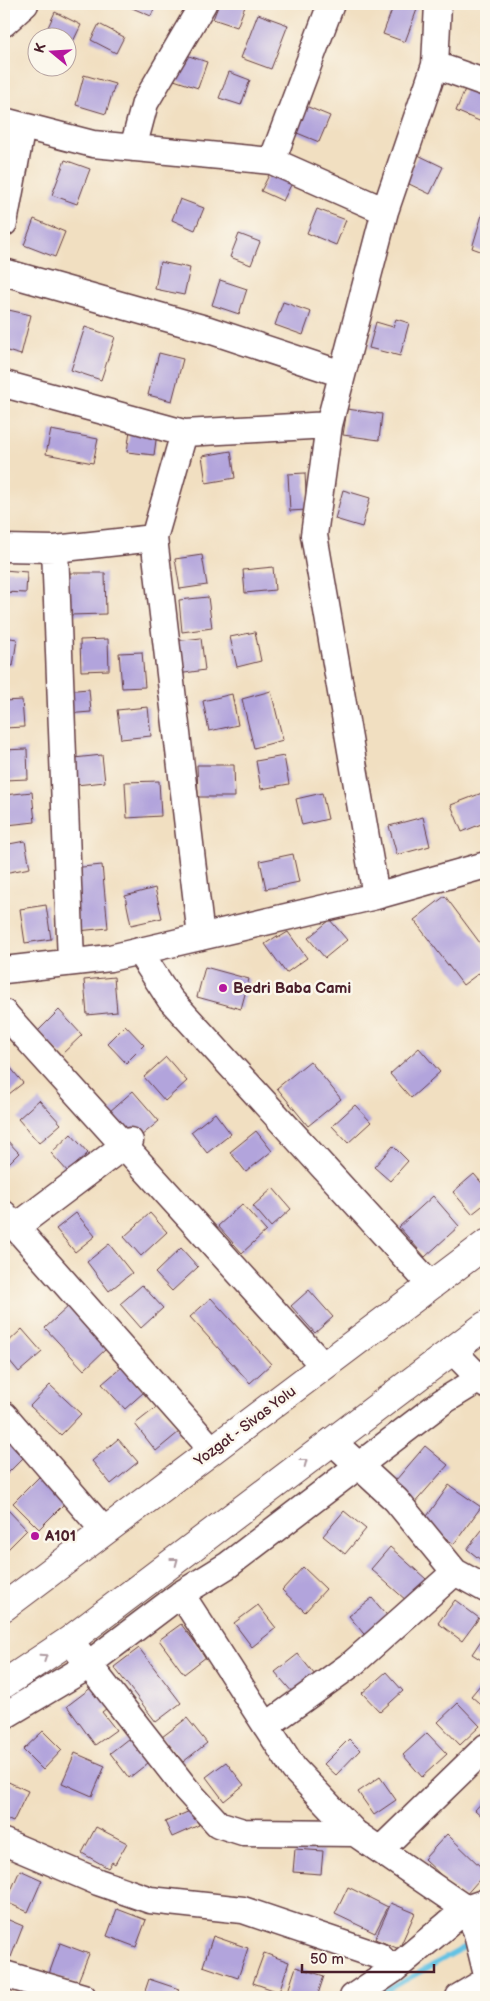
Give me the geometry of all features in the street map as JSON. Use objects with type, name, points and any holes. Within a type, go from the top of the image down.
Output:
[{"type":"highway","name":"Yozgat - Sivas Yolu","points":[[4,1608],[486,1244]]},
{"type":"highway","points":[[4,1684],[70,1640],[486,1325]]},
{"type":"street","points":[[4,23],[25,4]]},
{"type":"street","points":[[133,148],[145,103],[203,4]]},
{"type":"street","points":[[272,162],[331,4]]},
{"type":"street","points":[[376,896],[314,535],[329,425],[342,374],[385,211],[435,65],[438,4]]},
{"type":"street","points":[[435,65],[486,82]]},
{"type":"street","points":[[4,223],[13,124],[93,144],[272,162],[385,211]]},
{"type":"street","points":[[4,272],[209,330],[342,374]]},
{"type":"street","points":[[4,384],[184,433],[329,425]]},
{"type":"street","points":[[184,433],[154,538],[201,937]]},
{"type":"street","points":[[4,548],[55,549],[154,538]]},
{"type":"street","points":[[55,549],[71,962]]},
{"type":"street","points":[[4,970],[110,958],[376,896],[486,865]]},
{"type":"street","points":[[139,951],[170,999],[427,1280]]},
{"type":"street","points":[[4,1013],[127,1143],[319,1361]]},
{"type":"street","points":[[127,1143],[10,1220],[207,1444]]},
{"type":"street","points":[[4,1603],[207,1444],[486,1237]]},
{"type":"street","points":[[4,1716],[88,1664],[181,1594],[228,1565],[442,1402],[484,1380],[452,1351]]},
{"type":"street","points":[[4,1415],[101,1527]]},
{"type":"street","points":[[332,1441],[396,1500],[455,1572],[486,1590]]},
{"type":"street","points":[[266,1726],[353,1663],[455,1572]]},
{"type":"street","points":[[181,1594],[294,1769],[355,1833],[476,1914],[486,1973],[459,1997]]},
{"type":"street","points":[[70,1640],[186,1789],[218,1824],[243,1832],[355,1833]]},
{"type":"street","points":[[380,1850],[486,1747]]},
{"type":"street","points":[[4,1842],[98,1882],[150,1900],[243,1910],[379,1956],[393,1970]]},
{"type":"street","points":[[353,1997],[476,1914]]},
{"type":"street","points":[[4,1974],[83,1997]]},
{"type":"building","points":[[131,4],[156,4],[151,16],[130,7]]},
{"type":"building","points":[[219,4],[246,4],[237,27],[213,19]]},
{"type":"building","points":[[394,4],[419,4],[405,42],[383,34]]},
{"type":"building","points":[[55,12],[81,25],[78,31],[78,28],[48,28]]},
{"type":"building","points":[[258,14],[288,25],[271,69],[241,58]]},
{"type":"building","points":[[99,24],[124,37],[116,53],[91,40]]},
{"type":"building","points":[[177,52],[207,62],[198,88],[168,78]]},
{"type":"building","points":[[229,72],[250,80],[241,105],[219,98]]},
{"type":"building","points":[[84,75],[115,84],[106,114],[76,105]]},
{"type":"building","points":[[465,89],[486,97],[484,123],[456,111]]},
{"type":"building","points":[[296,102],[330,116],[319,142],[285,128]]},
{"type":"building","points":[[418,155],[443,167],[430,194],[405,182]]},
{"type":"building","points":[[65,160],[90,169],[77,204],[52,195]]},
{"type":"building","points":[[273,167],[295,177],[283,201],[261,191]]},
{"type":"building","points":[[180,199],[204,208],[195,230],[172,220]]},
{"type":"building","points":[[317,209],[346,220],[336,245],[307,233]]},
{"type":"building","points":[[482,215],[486,216],[486,253],[472,248]]},
{"type":"building","points":[[34,219],[65,232],[55,257],[24,245]]},
{"type":"building","points":[[239,234],[260,242],[251,265],[230,257]]},
{"type":"building","points":[[160,262],[190,268],[184,295],[155,289]]},
{"type":"building","points":[[220,280],[247,289],[239,314],[212,305]]},
{"type":"building","points":[[283,302],[311,312],[303,335],[275,325]]},
{"type":"building","points":[[4,309],[31,315],[21,355],[4,350]]},
{"type":"building","points":[[396,319],[409,323],[400,356],[369,348],[376,322],[393,327]]},
{"type":"building","points":[[85,327],[115,337],[101,380],[71,370]]},
{"type":"building","points":[[159,353],[183,359],[172,401],[148,395]]},
{"type":"building","points":[[347,409],[382,414],[379,440],[343,435]]},
{"type":"building","points":[[51,430],[98,439],[93,463],[46,454]]},
{"type":"building","points":[[130,430],[157,433],[154,455],[127,452]]},
{"type":"building","points":[[231,451],[235,478],[206,483],[202,456]]},
{"type":"building","points":[[305,473],[307,510],[290,511],[288,474]]},
{"type":"building","points":[[343,490],[370,498],[362,527],[335,519]]},
{"type":"building","points":[[202,555],[207,585],[180,589],[175,559]]},
{"type":"building","points":[[273,567],[275,590],[245,593],[243,570]]},
{"type":"building","points":[[4,570],[27,572],[26,593],[4,592]]},
{"type":"building","points":[[68,573],[105,573],[106,614],[69,615]]},
{"type":"building","points":[[208,597],[212,628],[182,632],[179,600]]},
{"type":"building","points":[[255,632],[261,661],[237,667],[230,637]]},
{"type":"building","points":[[4,637],[17,639],[13,666],[4,664]]},
{"type":"building","points":[[201,638],[205,670],[178,674],[174,641]]},
{"type":"building","points":[[108,639],[109,670],[81,671],[80,640]]},
{"type":"building","points":[[142,652],[145,687],[122,688],[119,653]]},
{"type":"building","points":[[89,689],[91,712],[66,714],[64,691]]},
{"type":"building","points":[[271,691],[283,740],[254,748],[242,699]]},
{"type":"building","points":[[232,694],[238,725],[209,731],[203,701]]},
{"type":"building","points":[[22,700],[24,727],[4,728],[4,701]]},
{"type":"building","points":[[148,707],[151,736],[121,739],[117,710]]},
{"type":"building","points":[[27,749],[28,779],[4,780],[4,750]]},
{"type":"building","points":[[102,755],[105,782],[76,785],[74,758]]},
{"type":"building","points":[[284,756],[289,784],[261,789],[256,761]]},
{"type":"building","points":[[197,765],[234,765],[235,797],[198,797]]},
{"type":"building","points":[[159,781],[161,816],[127,818],[125,782]]},
{"type":"building","points":[[32,792],[35,822],[7,825],[4,795]]},
{"type":"building","points":[[322,793],[328,819],[302,825],[296,799]]},
{"type":"building","points":[[482,793],[486,804],[486,822],[462,832],[451,805]]},
{"type":"building","points":[[423,817],[430,846],[397,855],[389,826]]},
{"type":"building","points":[[25,841],[30,868],[4,873],[4,845]]},
{"type":"building","points":[[293,854],[299,882],[266,889],[260,861]]},
{"type":"building","points":[[102,865],[108,928],[78,931],[72,868]]},
{"type":"building","points":[[155,888],[162,918],[131,925],[125,896]]},
{"type":"building","points":[[445,896],[486,951],[486,968],[463,985],[414,920]]},
{"type":"building","points":[[46,905],[51,939],[25,943],[20,909]]},
{"type":"building","points":[[330,920],[347,940],[325,958],[308,938]]},
{"type":"building","points":[[288,932],[307,958],[286,973],[265,944],[277,936],[278,938]]},
{"type":"building","name":"Bedri Baba Cami","points":[[205,967],[249,979],[241,1009],[197,997]]},
{"type":"building","points":[[114,977],[117,1012],[87,1015],[84,980]]},
{"type":"building","points":[[59,1010],[82,1035],[61,1055],[38,1031]]},
{"type":"building","points":[[125,1025],[144,1045],[126,1063],[107,1043]]},
{"type":"building","points":[[419,1048],[440,1072],[411,1098],[390,1074]]},
{"type":"building","points":[[166,1057],[187,1081],[165,1101],[144,1077]]},
{"type":"building","points":[[310,1061],[341,1099],[308,1126],[277,1088]]},
{"type":"building","points":[[6,1062],[23,1083],[4,1098],[4,1063]]},
{"type":"building","points":[[133,1091],[159,1121],[135,1141],[109,1112]]},
{"type":"building","points":[[39,1100],[61,1124],[39,1143],[18,1119]]},
{"type":"building","points":[[355,1105],[371,1122],[348,1143],[332,1126]]},
{"type":"building","points":[[215,1113],[231,1134],[207,1153],[191,1132]]},
{"type":"building","points":[[256,1131],[272,1151],[246,1172],[230,1152]]},
{"type":"building","points":[[71,1134],[88,1153],[68,1172],[51,1153]]},
{"type":"building","points":[[4,1137],[19,1153],[4,1168]]},
{"type":"building","points":[[393,1146],[408,1161],[390,1181],[374,1167]]},
{"type":"building","points":[[474,1174],[486,1188],[486,1203],[472,1214],[453,1192]]},
{"type":"building","points":[[273,1188],[291,1209],[271,1227],[253,1206]]},
{"type":"building","points":[[433,1196],[459,1226],[425,1257],[399,1227]]},
{"type":"building","points":[[242,1204],[266,1231],[242,1253],[218,1226]]},
{"type":"building","points":[[76,1213],[95,1236],[75,1252],[56,1229]]},
{"type":"building","points":[[150,1213],[167,1232],[141,1256],[124,1237]]},
{"type":"building","points":[[109,1244],[132,1273],[109,1291],[87,1262]]},
{"type":"building","points":[[181,1248],[198,1267],[172,1291],[155,1273]]},
{"type":"building","points":[[142,1285],[163,1308],[141,1328],[120,1304]]},
{"type":"building","points":[[309,1290],[333,1317],[315,1333],[291,1306]]},
{"type":"building","points":[[211,1298],[271,1364],[250,1383],[190,1317]]},
{"type":"building","points":[[69,1306],[107,1348],[84,1370],[45,1328]]},
{"type":"building","points":[[22,1329],[42,1352],[19,1372],[4,1354],[4,1346]]},
{"type":"building","points":[[122,1367],[144,1392],[125,1409],[102,1384]]},
{"type":"building","points":[[50,1385],[81,1414],[61,1435],[30,1406]]},
{"type":"building","points":[[158,1406],[179,1432],[156,1451],[135,1424]]},
{"type":"building","points":[[4,1438],[23,1458],[4,1477]]},
{"type":"building","points":[[118,1439],[138,1462],[111,1484],[92,1461]]},
{"type":"building","points":[[425,1446],[448,1465],[412,1506],[390,1487]]},
{"type":"building","points":[[46,1470],[72,1496],[39,1529],[13,1503]]},
{"type":"building","points":[[449,1485],[481,1507],[454,1544],[423,1522]]},
{"type":"building","points":[[7,1509],[27,1530],[4,1553],[4,1512]]},
{"type":"building","points":[[344,1511],[366,1529],[345,1554],[323,1536]]},
{"type":"building","points":[[486,1525],[486,1564],[467,1549]]},
{"type":"building","points":[[390,1547],[426,1579],[407,1601],[371,1569]]},
{"type":"building","points":[[303,1567],[326,1589],[305,1612],[282,1590]]},
{"type":"building","points":[[372,1598],[391,1620],[368,1639],[349,1616]]},
{"type":"building","points":[[455,1600],[479,1618],[462,1641],[438,1623]]},
{"type":"building","points":[[258,1605],[276,1628],[252,1647],[234,1623]]},
{"type":"building","points":[[181,1624],[206,1657],[184,1674],[159,1640]]},
{"type":"building","points":[[486,1633],[486,1663],[472,1654]]},
{"type":"building","points":[[139,1648],[181,1703],[156,1722],[114,1667]]},
{"type":"building","points":[[298,1654],[315,1675],[293,1693],[275,1672]]},
{"type":"building","points":[[386,1672],[403,1691],[380,1712],[362,1693]]},
{"type":"building","points":[[486,1678],[486,1709],[471,1696]]},
{"type":"building","points":[[96,1684],[111,1705],[102,1712],[116,1730],[95,1745],[67,1706]]},
{"type":"building","points":[[458,1703],[480,1726],[460,1745],[438,1722]]},
{"type":"building","points":[[187,1718],[207,1743],[183,1762],[162,1737]]},
{"type":"building","points":[[43,1731],[62,1750],[43,1770],[23,1750]]},
{"type":"building","points":[[427,1733],[447,1754],[422,1777],[403,1755]]},
{"type":"building","points":[[133,1735],[153,1759],[129,1778],[110,1753]]},
{"type":"building","points":[[349,1739],[360,1750],[336,1775],[324,1764]]},
{"type":"building","points":[[75,1753],[105,1766],[92,1796],[62,1783]]},
{"type":"building","points":[[226,1762],[244,1785],[224,1801],[206,1777]]},
{"type":"building","points":[[380,1777],[396,1800],[374,1815],[358,1792]]},
{"type":"building","points":[[4,1780],[28,1791],[13,1822],[4,1818]]},
{"type":"building","points":[[486,1798],[486,1820],[475,1810]]},
{"type":"building","points":[[192,1810],[199,1825],[172,1837],[165,1822]]},
{"type":"building","points":[[96,1827],[127,1843],[115,1864],[112,1862],[108,1868],[82,1853]]},
{"type":"building","points":[[447,1834],[486,1872],[464,1897],[424,1859]]},
{"type":"building","points":[[295,1849],[323,1851],[321,1874],[293,1872]]},
{"type":"building","points":[[20,1870],[42,1880],[28,1912],[6,1902]]},
{"type":"building","points":[[348,1887],[388,1907],[375,1933],[335,1914]]},
{"type":"building","points":[[391,1903],[415,1913],[399,1949],[375,1939]]},
{"type":"building","points":[[117,1909],[146,1920],[136,1947],[107,1936]]},
{"type":"building","points":[[4,1918],[23,1926],[11,1957],[4,1954]]},
{"type":"building","points":[[213,1936],[248,1948],[238,1978],[203,1966]]},
{"type":"building","points":[[60,1943],[89,1954],[77,1984],[49,1974]]},
{"type":"building","points":[[264,1953],[289,1962],[279,1992],[253,1983]]},
{"type":"building","points":[[296,1967],[324,1976],[317,1997],[286,1997]]},
{"type":"building","points":[[149,1979],[179,1989],[176,1997],[143,1997]]},
{"type":"building","points":[[6,1992],[22,1997],[4,1997]]},
{"type":"waterway","points":[[379,1995],[472,1943]]},
{"type":"place","name":"Bedri Baba Cami","points":[[223,988]]},
{"type":"place","name":"A101","points":[[35,1536]]}]
